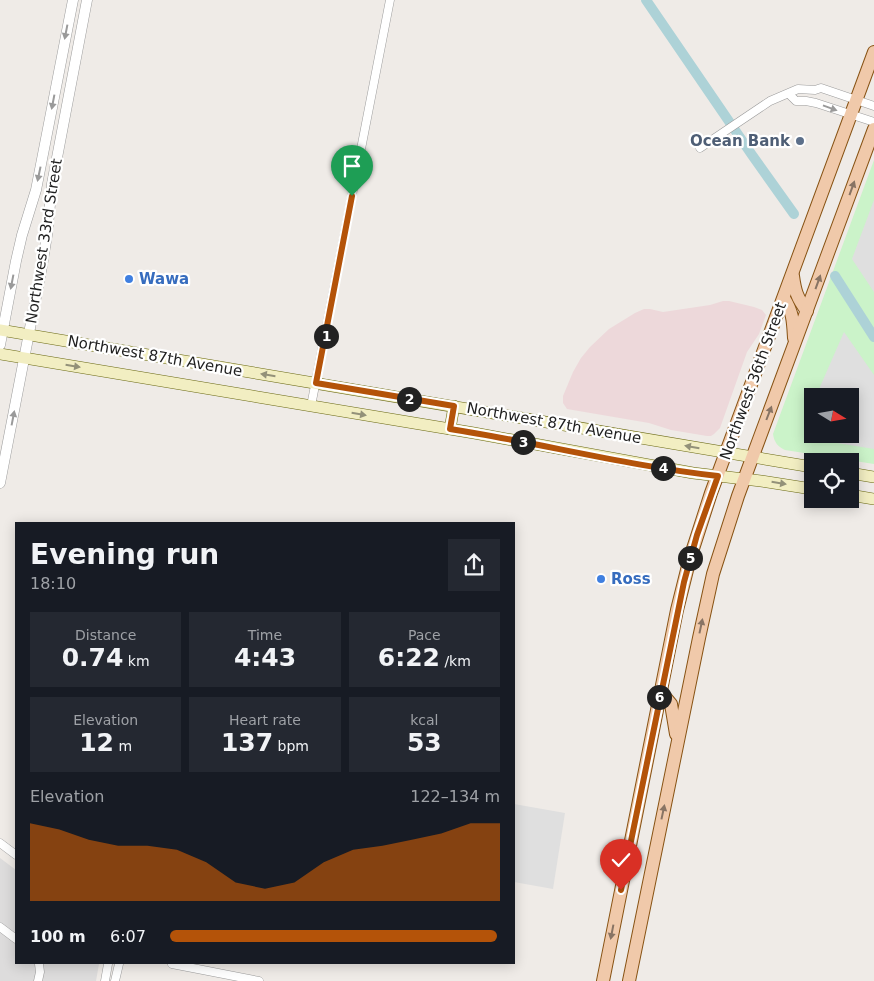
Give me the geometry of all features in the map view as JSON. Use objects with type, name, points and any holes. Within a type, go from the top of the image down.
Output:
[{"type":"main road","name":"Northwest 36th Street","points":[[602,981],[684,582],[697,535],[874,52]]},
{"type":"main road","name":"Northwest 36th Street","points":[[629,981],[677,742],[711,581],[719,553],[752,456],[874,129]]},
{"type":"main road","points":[[793,273],[794,288],[798,299],[807,311]]},
{"type":"main road","points":[[784,298],[790,308],[795,344]]},
{"type":"main road","name":"Northwest 87th Avenue","points":[[1,330],[804,465]]},
{"type":"main road","name":"Northwest 87th Avenue","points":[[0,354],[450,429],[632,463],[804,488]]},
{"type":"main road","points":[[450,429],[454,406]]},
{"type":"main road","points":[[859,474],[874,477]]},
{"type":"main road","points":[[859,496],[872,497]]},
{"type":"main road","points":[[660,696],[666,698],[671,704],[677,742]]},
{"type":"street","name":"Northwest 33rd Street","points":[[0,345],[1,330],[20,244],[36,190],[72,0]]},
{"type":"street","name":"Northwest 33rd Street","points":[[0,483],[45,247],[52,184],[87,0]]},
{"type":"street","points":[[311,406],[390,0]]},
{"type":"street","points":[[700,148],[765,104],[798,89],[815,90],[821,88],[874,106]]},
{"type":"street","points":[[789,94],[796,100],[816,103],[874,122]]},
{"type":"street","points":[[0,843],[15,855]]},
{"type":"street","points":[[0,927],[15,938]]},
{"type":"street","points":[[38,981],[40,964]]},
{"type":"street","points":[[105,981],[108,964]]},
{"type":"street","points":[[115,981],[119,964]]},
{"type":"street","points":[[172,964],[259,981]]},
{"type":"shaded area","points":[[874,200],[874,292],[852,259]]},
{"type":"shaded area","points":[[723,301],[754,307],[762,310],[766,315],[759,334],[747,352],[720,428],[711,436],[567,409],[563,403],[563,396],[581,358],[609,329],[644,309],[663,312],[710,305]]},
{"type":"shaded area","points":[[844,332],[874,375],[874,449],[837,443],[859,443],[859,388],[820,388]]},
{"type":"shaded area","points":[[515,804],[565,813],[553,889],[515,882]]},
{"type":"shaded area","points":[[0,858],[15,869],[15,964],[99,964],[96,981],[0,981]]},
{"type":"green space","points":[[874,160],[874,464],[859,462],[859,453],[804,453],[785,450],[774,439],[773,434]]},
{"type":"waterway","points":[[646,0],[794,214]]},
{"type":"waterway","points":[[835,276],[874,337]]},
{"type":"place","name":"Ocean Bank","points":[[800,141]]},
{"type":"place","name":"Wawa","points":[[129,279]]},
{"type":"place","name":"Ross","points":[[601,579]]},
{"type":"route","points":[[352,196],[316,383],[454,406],[450,429],[632,463],[718,476],[697,535],[677,610],[621,890]]}]
